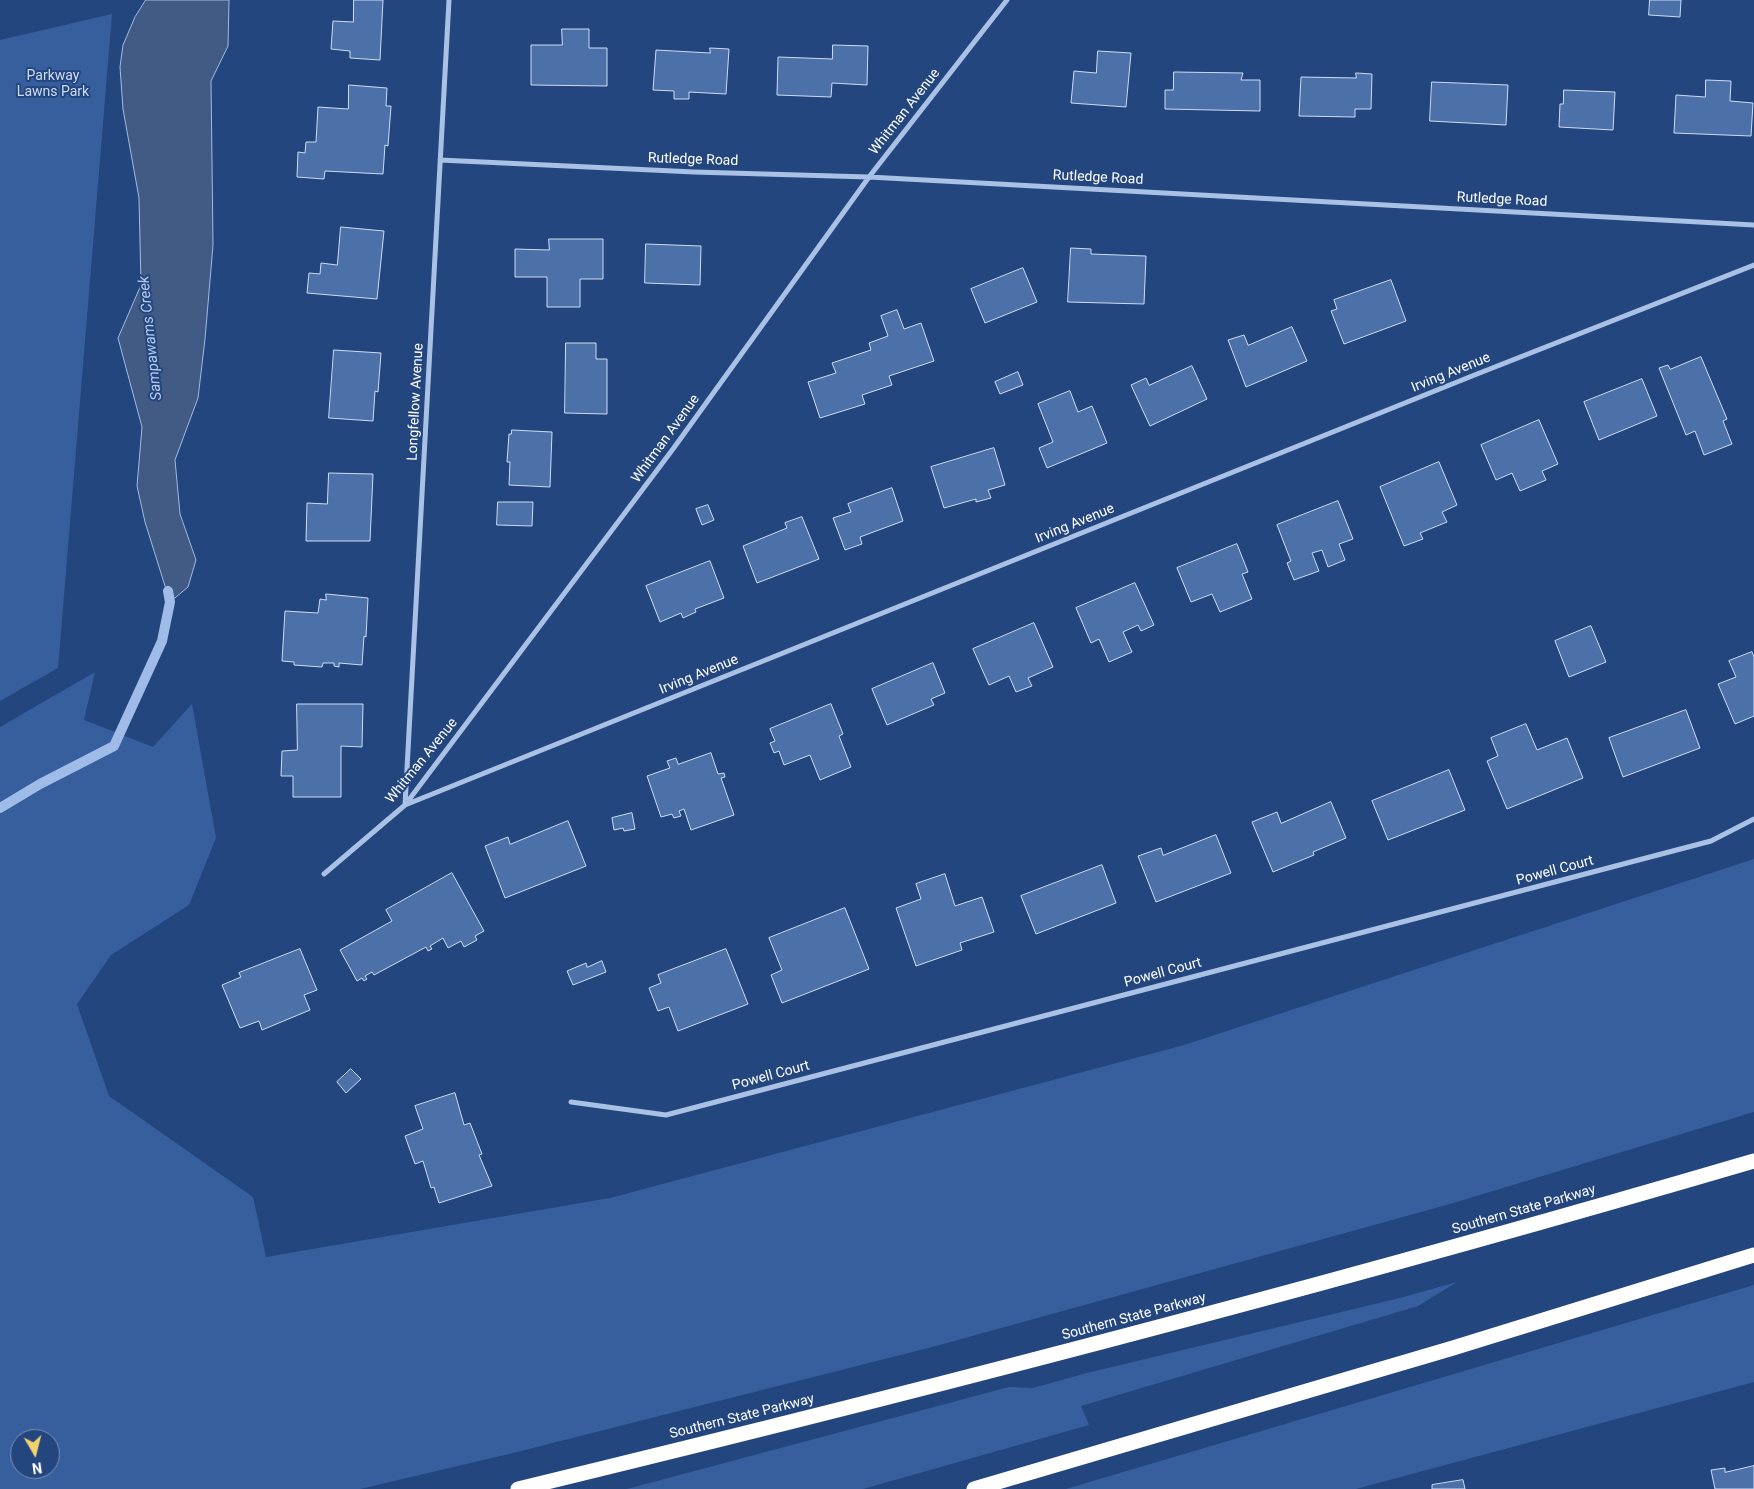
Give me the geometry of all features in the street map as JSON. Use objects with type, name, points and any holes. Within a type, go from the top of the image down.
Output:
[{"type":"highway","name":"Southern State Parkway","points":[[518,1489],[885,1398],[1144,1331],[1478,1240],[1754,1161]]},
{"type":"highway","points":[[974,1489],[1444,1351],[1754,1255]]},
{"type":"street","name":"Longfellow Avenue","points":[[405,805],[449,0]]},
{"type":"street","name":"Whitman Avenue","points":[[324,874],[405,805],[673,449],[869,177],[1006,0]]},
{"type":"street","name":"Rutledge Road","points":[[440,160],[694,172],[869,177],[1754,225]]},
{"type":"street","name":"Irving Avenue","points":[[405,805],[1754,265]]},
{"type":"street","name":"Powell Court","points":[[571,1102],[666,1115],[1711,841],[1754,819]]},
{"type":"green space","name":"Parkway Lawns Park","points":[[112,14],[58,668],[0,701],[0,40]]},
{"type":"green space","points":[[95,672],[84,720],[153,747],[192,704],[216,838],[189,905],[111,955],[77,1004],[109,1096],[253,1197],[266,1257],[610,1198],[1184,1045],[1754,859],[1754,1112],[1450,1204],[936,1346],[513,1453],[360,1489],[0,1489],[0,727]]},
{"type":"green space","points":[[1457,1282],[1418,1306],[1081,1406],[1089,1425],[863,1489],[627,1489],[1009,1387],[1033,1388],[1087,1373],[1400,1298]]},
{"type":"green space","points":[[1754,1285],[1754,1382],[1356,1489],[1066,1489]]},
{"type":"water","points":[[146,0],[229,0],[228,46],[211,81],[213,245],[205,339],[198,398],[175,460],[180,514],[196,560],[188,587],[170,602],[145,522],[137,486],[142,427],[118,338],[141,285],[139,198],[123,109],[120,67],[123,45],[135,17]]},
{"type":"building","points":[[354,0],[383,0],[380,60],[350,58],[350,51],[331,49],[333,21],[353,22]]},
{"type":"building","points":[[1650,0],[1681,0],[1680,17],[1649,15]]},
{"type":"building","points":[[562,29],[589,29],[589,48],[607,48],[607,86],[531,85],[531,45],[562,45]]},
{"type":"building","points":[[833,45],[868,46],[867,85],[832,83],[831,97],[777,95],[778,57],[832,59]]},
{"type":"building","points":[[710,48],[729,49],[726,94],[689,92],[689,99],[674,99],[674,91],[653,90],[656,50],[710,53]]},
{"type":"building","points":[[1098,51],[1131,53],[1126,107],[1071,103],[1074,71],[1096,73]]},
{"type":"building","points":[[1174,72],[1243,73],[1241,80],[1260,80],[1260,111],[1165,109],[1165,90],[1173,90]]},
{"type":"building","points":[[1356,73],[1372,74],[1371,109],[1355,109],[1355,117],[1299,116],[1301,77],[1356,78]]},
{"type":"building","points":[[1706,80],[1731,81],[1730,101],[1753,103],[1751,136],[1674,133],[1676,95],[1705,97]]},
{"type":"building","points":[[1432,82],[1508,85],[1506,125],[1430,121]]},
{"type":"building","points":[[349,85],[387,88],[386,106],[391,106],[388,146],[385,145],[383,174],[325,171],[324,179],[297,177],[298,152],[305,153],[306,142],[316,142],[318,107],[348,109]]},
{"type":"building","points":[[1564,90],[1615,92],[1613,130],[1559,127],[1560,104],[1563,104]]},
{"type":"building","points":[[341,227],[384,231],[377,299],[307,293],[309,273],[320,274],[321,263],[337,265]]},
{"type":"building","points":[[549,239],[603,239],[603,279],[580,279],[580,307],[547,307],[547,277],[515,277],[515,249],[549,250]]},
{"type":"building","points":[[646,244],[701,246],[700,285],[645,283]]},
{"type":"building","points":[[1071,248],[1091,249],[1091,254],[1146,256],[1144,304],[1068,302]]},
{"type":"building","points":[[1023,268],[1037,302],[985,323],[971,289]]},
{"type":"building","points":[[1391,280],[1406,321],[1344,344],[1331,311],[1337,309],[1334,300]]},
{"type":"building","points":[[897,310],[904,329],[921,323],[934,361],[889,376],[892,385],[862,395],[865,404],[820,418],[808,382],[836,373],[832,363],[871,350],[869,343],[888,336],[881,316]]},
{"type":"building","points":[[1292,327],[1307,361],[1246,387],[1228,340],[1244,335],[1248,345]]},
{"type":"building","points":[[566,343],[596,343],[596,359],[607,359],[607,414],[565,413]]},
{"type":"building","points":[[334,350],[381,353],[378,392],[375,391],[373,421],[329,418]]},
{"type":"building","points":[[1701,357],[1727,419],[1723,421],[1732,444],[1704,455],[1695,431],[1686,435],[1659,368],[1668,365],[1670,369]]},
{"type":"building","points":[[1192,366],[1207,399],[1150,426],[1131,385],[1146,378],[1149,385]]},
{"type":"building","points":[[1018,372],[1023,385],[1000,394],[995,382]]},
{"type":"building","points":[[1642,379],[1657,416],[1599,440],[1584,402]]},
{"type":"building","points":[[1070,391],[1078,412],[1092,406],[1107,443],[1047,468],[1039,448],[1053,442],[1038,404]]},
{"type":"building","points":[[1539,420],[1558,464],[1542,471],[1546,480],[1520,491],[1512,473],[1496,480],[1481,445]]},
{"type":"building","points":[[512,430],[552,432],[550,487],[509,485],[510,462],[507,462],[509,434],[511,434]]},
{"type":"building","points":[[994,448],[1005,485],[988,490],[991,498],[976,502],[976,499],[944,508],[931,467]]},
{"type":"building","points":[[1439,462],[1457,505],[1442,512],[1447,522],[1420,533],[1423,539],[1404,546],[1380,487]]},
{"type":"building","points":[[329,473],[373,474],[370,541],[306,541],[307,503],[327,504]]},
{"type":"building","points":[[892,488],[903,521],[860,537],[862,544],[845,550],[833,518],[851,512],[848,504]]},
{"type":"building","points":[[1338,501],[1353,539],[1339,544],[1345,560],[1328,567],[1322,550],[1312,553],[1319,571],[1294,580],[1287,563],[1291,561],[1277,525]]},
{"type":"building","points":[[498,502],[533,502],[532,526],[497,525]]},
{"type":"building","points":[[708,505],[714,520],[702,525],[696,509]]},
{"type":"building","points":[[802,517],[819,559],[757,583],[743,546],[787,528],[785,523]]},
{"type":"building","points":[[1237,544],[1248,572],[1242,574],[1252,599],[1220,612],[1212,594],[1191,602],[1177,568]]},
{"type":"building","points":[[710,561],[724,598],[695,609],[696,612],[683,618],[681,613],[660,622],[646,586]]},
{"type":"building","points":[[1135,583],[1154,625],[1141,631],[1138,625],[1123,632],[1132,652],[1109,662],[1099,639],[1091,643],[1076,608]]},
{"type":"building","points":[[326,594],[368,598],[362,665],[339,663],[339,667],[334,666],[334,663],[323,663],[322,667],[294,665],[294,662],[282,661],[285,611],[318,613],[320,599],[326,600]]},
{"type":"building","points":[[1034,623],[1053,667],[1028,678],[1032,686],[1016,692],[1009,676],[989,685],[973,649]]},
{"type":"building","points":[[1591,626],[1606,662],[1569,677],[1555,641]]},
{"type":"building","points":[[1752,652],[1754,657],[1754,716],[1735,724],[1718,684],[1736,677],[1729,661]]},
{"type":"building","points":[[933,663],[945,693],[931,699],[934,705],[887,725],[872,689]]},
{"type":"building","points":[[297,704],[363,704],[362,747],[341,746],[341,797],[293,797],[293,776],[281,776],[282,751],[297,750]]},
{"type":"building","points":[[831,704],[843,734],[839,736],[851,767],[820,780],[810,755],[784,765],[779,751],[774,753],[770,743],[775,741],[770,729]]},
{"type":"building","points":[[1686,710],[1700,748],[1623,777],[1609,738]]},
{"type":"building","points":[[1526,724],[1537,750],[1567,738],[1583,778],[1507,809],[1487,761],[1498,756],[1491,738]]},
{"type":"building","points":[[711,753],[718,774],[724,773],[725,777],[721,778],[734,815],[691,830],[684,809],[679,811],[681,816],[674,818],[672,814],[661,817],[647,776],[670,768],[667,761],[676,758],[678,764]]},
{"type":"building","points":[[1449,770],[1465,810],[1388,840],[1372,801]]},
{"type":"building","points":[[1331,802],[1346,838],[1313,852],[1314,855],[1273,872],[1252,822],[1277,812],[1281,823]]},
{"type":"building","points":[[632,813],[635,829],[624,831],[623,828],[614,830],[612,818]]},
{"type":"building","points":[[568,821],[586,866],[505,898],[485,846],[508,837],[510,844]]},
{"type":"building","points":[[1216,835],[1231,873],[1156,902],[1138,856],[1161,848],[1163,855]]},
{"type":"building","points":[[1102,865],[1116,903],[1036,934],[1021,896]]},
{"type":"building","points":[[452,873],[484,931],[475,936],[477,940],[464,947],[461,941],[448,948],[443,938],[430,946],[432,949],[428,951],[426,947],[374,975],[372,972],[365,976],[367,979],[364,981],[362,978],[357,981],[340,950],[392,921],[386,910]]},
{"type":"building","points":[[945,874],[955,906],[982,897],[994,932],[960,943],[962,950],[916,966],[896,908],[921,899],[916,884]]},
{"type":"building","points":[[845,908],[869,969],[782,1003],[771,975],[782,970],[769,938]]},
{"type":"building","points":[[300,949],[317,990],[304,995],[310,1010],[262,1030],[259,1021],[240,1028],[222,985],[241,977],[239,973]]},
{"type":"building","points":[[726,949],[748,1004],[678,1031],[669,1007],[658,1011],[649,988],[661,983],[658,975]]},
{"type":"building","points":[[602,961],[606,972],[573,985],[567,971],[586,963],[587,967]]},
{"type":"building","points":[[351,1069],[361,1079],[346,1093],[337,1082]]},
{"type":"building","points":[[455,1093],[464,1125],[470,1123],[482,1154],[479,1155],[492,1186],[439,1203],[434,1187],[431,1188],[423,1161],[415,1164],[405,1136],[423,1129],[415,1106]]},
{"type":"building","points":[[1754,1466],[1754,1489],[1715,1489],[1711,1470],[1725,1468],[1725,1472]]},
{"type":"building","points":[[1463,1480],[1465,1489],[1432,1489],[1432,1485]]},
{"type":"waterway","name":"Sampawams Creek","points":[[0,808],[40,784],[114,746],[162,641],[170,602],[168,591]]}]
